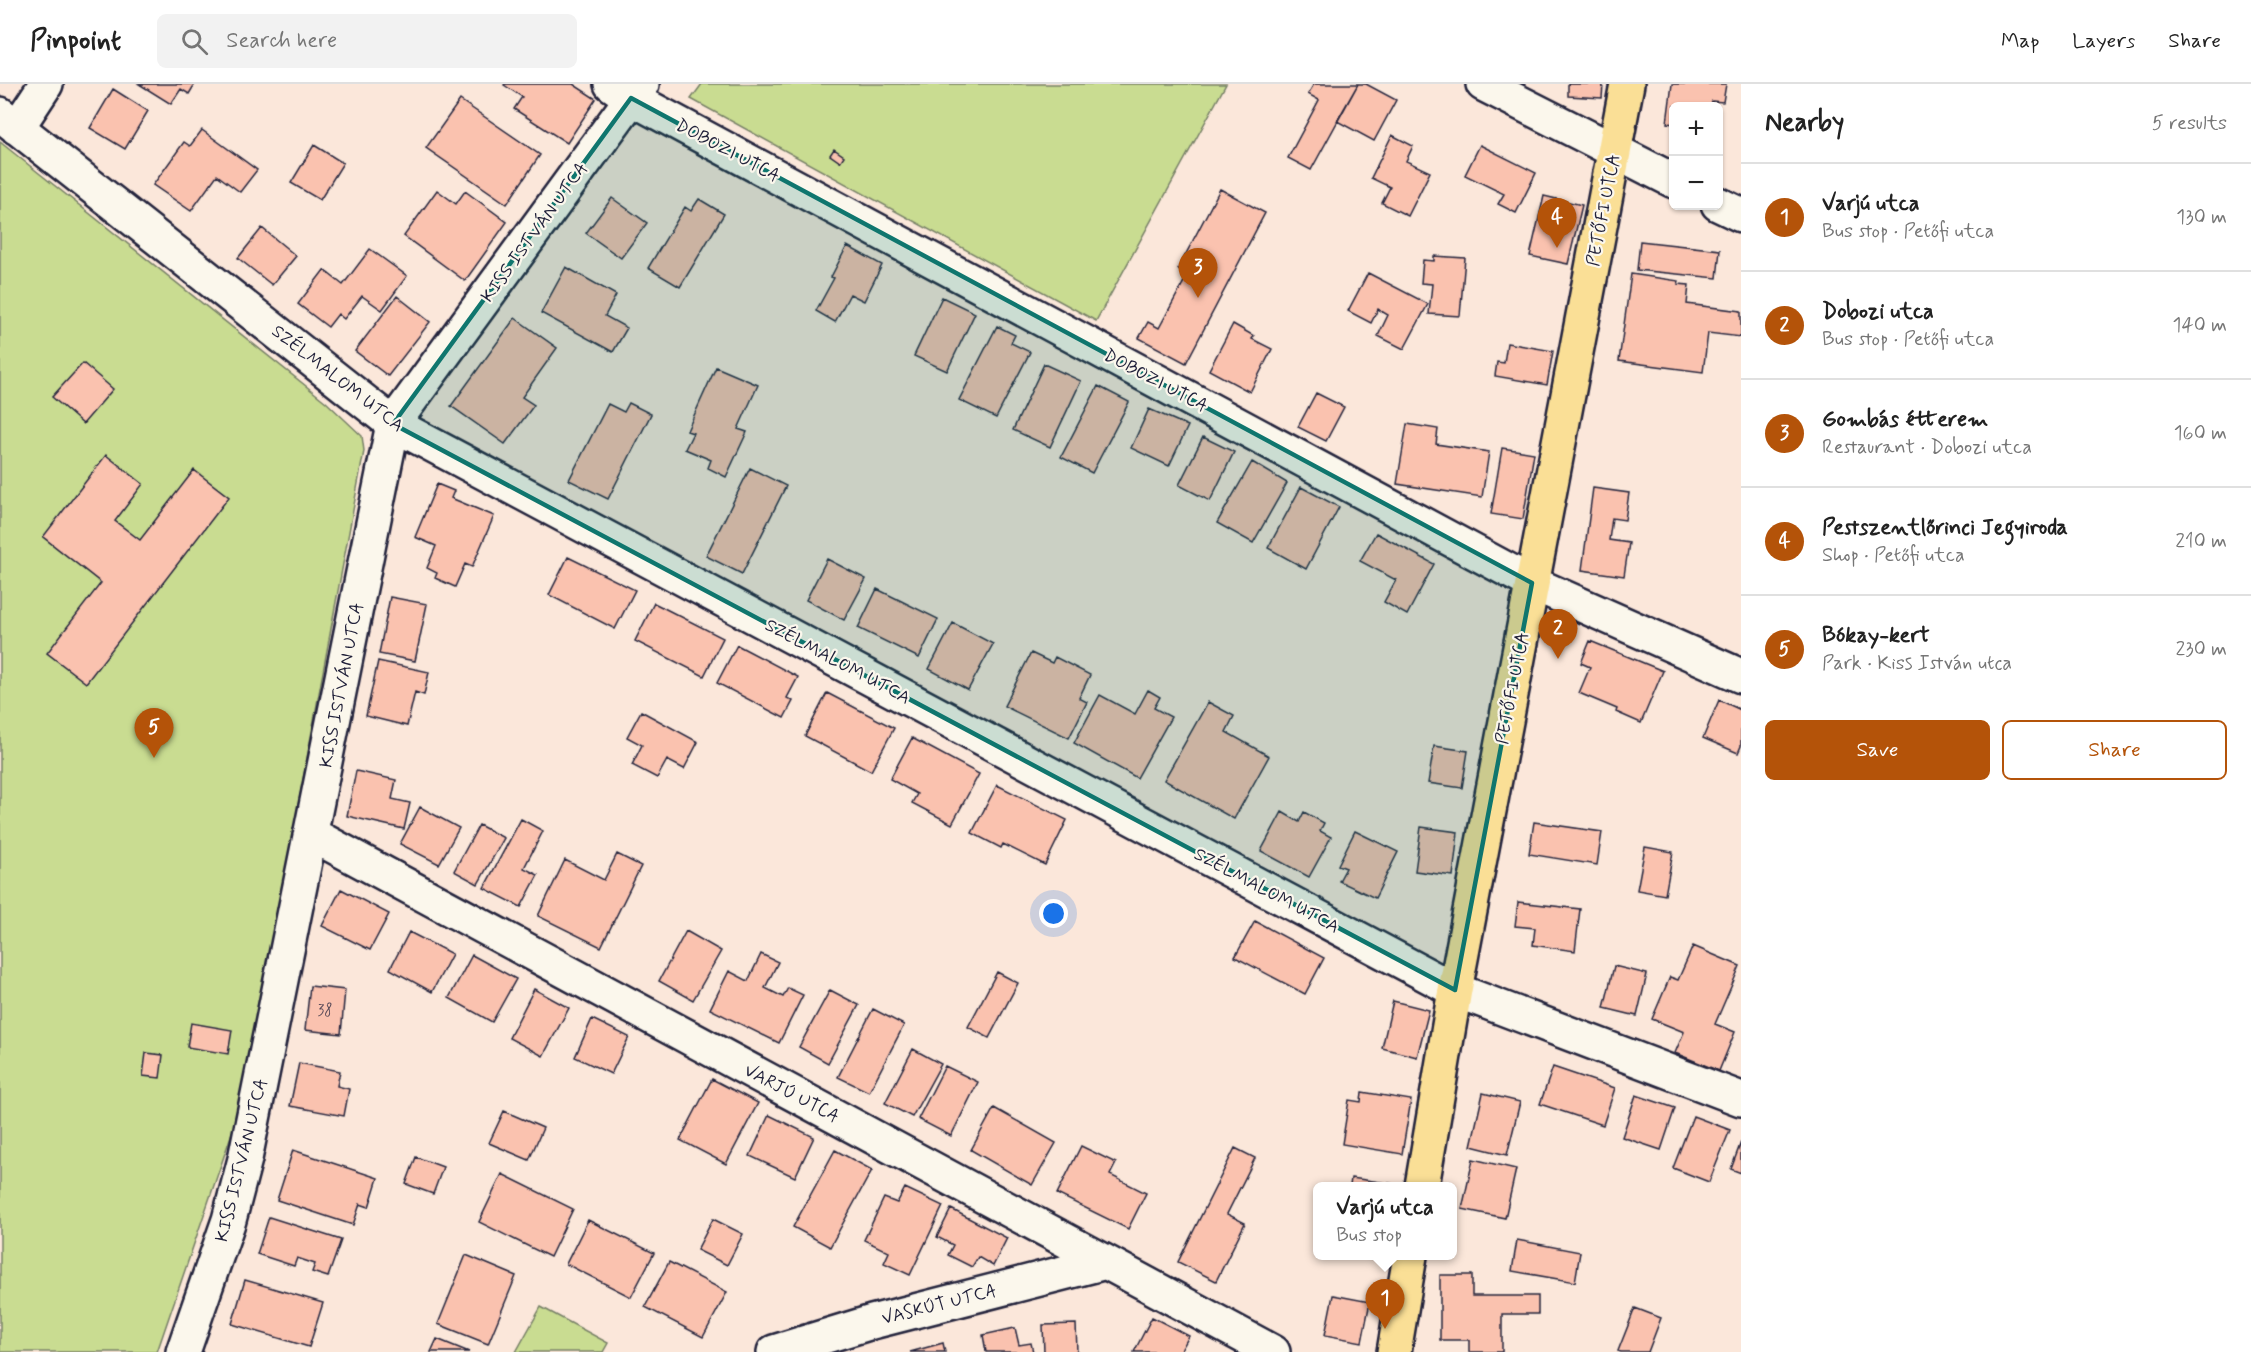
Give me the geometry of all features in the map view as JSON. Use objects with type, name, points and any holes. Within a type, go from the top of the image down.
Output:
[{"type":"main road","name":"PETŐFI UTCA","points":[[1423,1182],[1455,990],[1627,84]]},
{"type":"main road","points":[[1394,1352],[1409,1260]]},
{"type":"street","points":[[9,121],[45,84]]},
{"type":"street","points":[[1483,84],[1669,180]]},
{"type":"street","name":"KISS ISTVÁN UTCA","points":[[183,1352],[229,1220],[245,1159],[393,424],[628,89]]},
{"type":"street","name":"DOBOZI UTCA","points":[[628,89],[1532,583],[1741,676]]},
{"type":"street","name":"SZÉLMALOM UTCA","points":[[9,121],[393,424],[1455,990],[1741,1099]]},
{"type":"street","points":[[1723,206],[1741,215]]},
{"type":"street","name":"VARJÚ UTCA","points":[[311,834],[1273,1352]]},
{"type":"street","name":"VASKÚT UTCA","points":[[774,1352],[872,1322],[1106,1262]]},
{"type":"highlighted area","points":[[631,98],[1532,583],[1455,990],[393,424]]},
{"type":"green space","points":[[702,84],[1226,84],[1096,321],[691,99]]},
{"type":"green space","points":[[0,142],[326,402],[362,436],[364,451],[250,1065],[236,1121],[157,1352],[0,1352]]},
{"type":"green space","points":[[541,1307],[608,1343],[603,1352],[516,1352]]},
{"type":"building","points":[[139,84],[195,84],[189,94],[181,89],[171,104]]},
{"type":"building","points":[[505,84],[573,84],[596,99],[567,143],[514,109],[522,97]]},
{"type":"building","points":[[1314,84],[1358,84],[1311,170],[1288,158],[1319,100],[1308,94]]},
{"type":"building","points":[[1358,84],[1366,84],[1396,100],[1374,141],[1337,121]]},
{"type":"building","points":[[1568,84],[1603,84],[1602,98],[1568,96]]},
{"type":"building","points":[[1672,84],[1726,84],[1723,102],[1670,102]]},
{"type":"building","points":[[113,89],[148,111],[125,149],[90,128]]},
{"type":"building","points":[[460,100],[540,155],[507,204],[426,148]]},
{"type":"building","points":[[202,130],[257,170],[240,192],[217,175],[191,211],[153,185],[184,142],[190,146]]},
{"type":"building","points":[[1392,135],[1413,146],[1406,161],[1430,172],[1408,216],[1382,203],[1390,187],[1371,178]]},
{"type":"building","points":[[314,145],[343,163],[320,200],[291,183]]},
{"type":"building","points":[[1480,145],[1536,173],[1516,213],[1498,204],[1504,194],[1465,175]]},
{"type":"building","points":[[834,149],[844,156],[840,162],[830,155]]},
{"type":"building","points":[[1220,189],[1265,213],[1186,363],[1139,338],[1148,322],[1159,328],[1188,274],[1178,269]]},
{"type":"building","points":[[437,190],[456,204],[465,191],[507,222],[465,281],[404,236]]},
{"type":"building","points":[[1544,196],[1582,205],[1568,264],[1530,256]]},
{"type":"building","points":[[612,198],[647,223],[621,258],[586,233]]},
{"type":"building","points":[[699,199],[724,214],[680,287],[648,268],[685,207],[691,211]]},
{"type":"building","points":[[262,228],[296,256],[272,285],[238,258]]},
{"type":"building","points":[[1640,241],[1720,250],[1717,278],[1637,270]]},
{"type":"building","points":[[847,246],[882,265],[864,301],[850,294],[835,322],[816,311],[834,278],[831,277]]},
{"type":"building","points":[[370,249],[407,276],[382,310],[362,296],[344,319],[338,314],[328,327],[298,304],[324,270],[343,285]]},
{"type":"building","points":[[1434,256],[1465,258],[1460,316],[1429,314],[1432,284],[1421,283],[1423,260],[1434,261]]},
{"type":"building","points":[[566,267],[616,295],[605,316],[627,328],[613,352],[541,313]]},
{"type":"building","points":[[1368,273],[1428,304],[1404,349],[1378,336],[1388,315],[1378,309],[1371,323],[1348,311]]},
{"type":"building","points":[[1631,274],[1679,281],[1678,284],[1689,285],[1687,304],[1741,311],[1741,337],[1708,333],[1703,372],[1619,361]]},
{"type":"building","points":[[397,296],[430,322],[388,376],[355,351]]},
{"type":"building","points":[[942,297],[975,313],[947,371],[914,356]]},
{"type":"building","points":[[515,318],[557,348],[522,397],[534,405],[505,444],[451,406]]},
{"type":"building","points":[[1233,324],[1254,336],[1252,339],[1272,349],[1250,392],[1209,370]]},
{"type":"building","points":[[997,326],[1015,335],[1011,343],[1030,352],[996,418],[959,400]]},
{"type":"building","points":[[1507,343],[1553,351],[1547,385],[1495,376],[1497,362],[1504,363]]},
{"type":"building","points":[[83,363],[113,389],[83,424],[52,397]]},
{"type":"building","points":[[1044,364],[1081,381],[1050,447],[1013,430]]},
{"type":"building","points":[[716,367],[758,385],[738,429],[747,432],[726,477],[708,468],[711,460],[685,449],[693,433],[687,431]]},
{"type":"building","points":[[1098,386],[1129,402],[1092,473],[1061,457]]},
{"type":"building","points":[[1316,393],[1344,407],[1326,441],[1298,427]]},
{"type":"building","points":[[629,403],[651,414],[608,499],[569,480],[608,404],[624,412]]},
{"type":"building","points":[[1149,409],[1188,426],[1169,466],[1131,448]]},
{"type":"building","points":[[1407,424],[1438,429],[1436,444],[1489,452],[1482,497],[1397,484]]},
{"type":"building","points":[[1203,437],[1234,452],[1210,501],[1179,485]]},
{"type":"building","points":[[1502,448],[1534,453],[1523,519],[1491,514]]},
{"type":"building","points":[[106,455],[143,484],[115,521],[140,540],[194,470],[229,497],[86,683],[47,653],[101,583],[43,537]]},
{"type":"building","points":[[1252,462],[1287,483],[1253,543],[1217,523]]},
{"type":"building","points":[[750,468],[786,486],[742,574],[706,556]]},
{"type":"building","points":[[437,484],[454,491],[451,498],[494,516],[472,567],[465,564],[455,587],[435,578],[437,573],[427,568],[436,546],[415,537]]},
{"type":"building","points":[[1301,487],[1339,507],[1306,569],[1268,548]]},
{"type":"building","points":[[1593,488],[1629,493],[1625,520],[1612,518],[1609,540],[1629,543],[1624,576],[1582,570]]},
{"type":"building","points":[[1376,533],[1434,564],[1407,615],[1384,602],[1396,580],[1360,561]]},
{"type":"building","points":[[568,557],[635,590],[615,629],[549,595]]},
{"type":"building","points":[[827,559],[866,579],[844,620],[806,600]]},
{"type":"building","points":[[877,589],[938,619],[919,658],[858,628]]},
{"type":"building","points":[[390,597],[427,604],[415,661],[379,654]]},
{"type":"building","points":[[654,603],[723,638],[704,676],[635,641]]},
{"type":"building","points":[[953,623],[993,644],[968,690],[929,669]]},
{"type":"building","points":[[1590,641],[1663,671],[1641,723],[1616,712],[1617,709],[1579,693],[1590,667],[1581,663]]},
{"type":"building","points":[[737,645],[798,677],[787,698],[793,701],[784,718],[717,683]]},
{"type":"building","points":[[1031,653],[1052,663],[1055,657],[1090,675],[1079,698],[1087,702],[1069,738],[1004,706]]},
{"type":"building","points":[[378,661],[429,672],[424,695],[415,692],[407,726],[366,716]]},
{"type":"building","points":[[1148,690],[1160,697],[1154,708],[1171,717],[1137,778],[1074,743],[1100,695],[1135,714]]},
{"type":"building","points":[[827,693],[894,728],[871,771],[805,736]]},
{"type":"building","points":[[1719,700],[1741,710],[1741,746],[1738,753],[1703,738]]},
{"type":"building","points":[[1208,702],[1234,716],[1226,732],[1269,756],[1234,819],[1164,780]]},
{"type":"building","points":[[641,711],[698,742],[684,769],[667,760],[657,778],[632,765],[642,745],[627,737]]},
{"type":"building","points":[[912,738],[979,774],[952,824],[912,803],[917,794],[890,779]]},
{"type":"building","points":[[1434,746],[1468,751],[1462,788],[1428,783]]},
{"type":"building","points":[[356,771],[396,780],[392,799],[410,803],[404,829],[347,816]]},
{"type":"building","points":[[997,785],[1067,820],[1045,865],[1003,844],[1001,848],[972,833]]},
{"type":"building","points":[[420,807],[459,828],[439,864],[400,844]]},
{"type":"building","points":[[1282,812],[1299,822],[1304,812],[1324,823],[1320,831],[1331,837],[1309,877],[1261,851]]},
{"type":"building","points":[[521,819],[543,831],[524,868],[538,875],[521,907],[484,888]]},
{"type":"building","points":[[1534,822],[1602,832],[1597,865],[1529,854]]},
{"type":"building","points":[[479,825],[504,838],[478,884],[454,871]]},
{"type":"building","points":[[1421,827],[1458,832],[1453,876],[1415,871]]},
{"type":"building","points":[[1355,831],[1398,852],[1375,898],[1339,881],[1346,868],[1338,865]]},
{"type":"building","points":[[1645,847],[1673,852],[1665,895],[1637,890]]},
{"type":"building","points":[[617,854],[641,866],[601,947],[538,916],[565,860],[604,880]]},
{"type":"building","points":[[341,889],[389,914],[370,950],[322,926]]},
{"type":"building","points":[[1518,902],[1580,909],[1575,951],[1533,945],[1535,928],[1515,926]]},
{"type":"building","points":[[1255,921],[1324,958],[1305,994],[1235,957]]},
{"type":"building","points":[[686,931],[721,951],[693,1000],[659,981]]},
{"type":"building","points":[[409,932],[452,954],[432,992],[390,969]]},
{"type":"building","points":[[1693,946],[1740,966],[1715,1024],[1735,1032],[1719,1071],[1675,1053],[1684,1032],[1652,1019],[1670,977],[1678,980]]},
{"type":"building","points":[[761,954],[778,962],[765,988],[783,997],[788,988],[803,995],[779,1043],[710,1009],[729,971],[748,981]]},
{"type":"building","points":[[472,955],[516,979],[492,1022],[449,998]]},
{"type":"building","points":[[1614,966],[1647,974],[1637,1016],[1604,1008]]},
{"type":"building","points":[[997,972],[1018,983],[989,1038],[968,1027]]},
{"type":"building","points":[[310,986],[345,990],[341,1034],[305,1030]]},
{"type":"building","points":[[534,989],[569,1008],[543,1056],[509,1038]]},
{"type":"building","points":[[830,990],[859,1005],[828,1063],[799,1047]]},
{"type":"building","points":[[1393,1001],[1429,1010],[1417,1057],[1382,1048]]},
{"type":"building","points":[[873,1009],[904,1025],[869,1092],[838,1077]]},
{"type":"building","points":[[592,1019],[629,1037],[611,1074],[575,1057]]},
{"type":"building","points":[[191,1023],[232,1030],[228,1054],[187,1047]]},
{"type":"building","points":[[913,1049],[941,1064],[912,1117],[885,1103]]},
{"type":"building","points":[[146,1053],[163,1055],[160,1078],[143,1076]]},
{"type":"building","points":[[299,1063],[340,1071],[337,1086],[349,1089],[344,1116],[290,1106]]},
{"type":"building","points":[[945,1066],[978,1082],[951,1136],[918,1119]]},
{"type":"building","points":[[1553,1067],[1615,1088],[1603,1125],[1540,1104]]},
{"type":"building","points":[[712,1079],[758,1103],[726,1164],[680,1140]]},
{"type":"building","points":[[1362,1092],[1411,1100],[1402,1154],[1342,1144],[1349,1100],[1361,1102]]},
{"type":"building","points":[[1483,1093],[1520,1102],[1507,1155],[1471,1146]]},
{"type":"building","points":[[1636,1095],[1675,1108],[1661,1150],[1622,1137]]},
{"type":"building","points":[[994,1108],[1056,1143],[1032,1185],[971,1150]]},
{"type":"building","points":[[504,1111],[543,1128],[529,1160],[489,1143]]},
{"type":"building","points":[[769,1115],[814,1137],[795,1177],[750,1156]]},
{"type":"building","points":[[1693,1116],[1730,1130],[1709,1182],[1673,1168]]},
{"type":"building","points":[[1741,1142],[1741,1173],[1731,1169]]},
{"type":"building","points":[[1081,1146],[1116,1163],[1110,1175],[1146,1193],[1128,1229],[1057,1194]]},
{"type":"building","points":[[1235,1148],[1255,1158],[1227,1214],[1245,1223],[1216,1281],[1178,1262]]},
{"type":"building","points":[[293,1150],[378,1178],[369,1207],[360,1204],[353,1225],[277,1200]]},
{"type":"building","points":[[835,1150],[872,1170],[830,1247],[793,1227]]},
{"type":"building","points":[[416,1157],[443,1167],[433,1194],[406,1184]]},
{"type":"building","points":[[1473,1159],[1516,1169],[1505,1218],[1462,1209]]},
{"type":"building","points":[[502,1174],[573,1209],[550,1257],[479,1222]]},
{"type":"building","points":[[1351,1178],[1380,1182],[1350,1182]]},
{"type":"building","points":[[905,1188],[943,1206],[910,1275],[884,1263],[889,1252],[864,1240],[884,1198],[897,1203]]},
{"type":"building","points":[[951,1209],[1007,1238],[993,1266],[978,1257],[972,1267],[948,1255],[953,1245],[937,1237]]},
{"type":"building","points":[[269,1217],[341,1240],[328,1277],[312,1272],[315,1264],[297,1258],[294,1266],[257,1254]]},
{"type":"building","points":[[713,1219],[743,1234],[727,1265],[697,1250]]},
{"type":"building","points":[[588,1220],[654,1253],[631,1297],[566,1264]]},
{"type":"building","points":[[1517,1240],[1580,1252],[1575,1282],[1512,1271]]},
{"type":"building","points":[[466,1255],[516,1276],[488,1344],[438,1324]]},
{"type":"building","points":[[669,1262],[727,1292],[703,1337],[645,1307]]},
{"type":"building","points":[[1440,1275],[1472,1275],[1472,1296],[1538,1296],[1538,1314],[1502,1314],[1502,1352],[1469,1352],[1469,1340],[1440,1340]]},
{"type":"building","points":[[245,1280],[323,1303],[309,1347],[232,1324]]},
{"type":"building","points":[[1333,1295],[1370,1302],[1362,1342],[1325,1335]]},
{"type":"building","points":[[1635,1308],[1661,1318],[1648,1352],[1618,1351]]},
{"type":"building","points":[[1152,1317],[1189,1336],[1180,1352],[1134,1352]]},
{"type":"building","points":[[1076,1324],[1077,1352],[1044,1352],[1043,1325]]},
{"type":"building","points":[[1015,1328],[1019,1345],[1031,1343],[1033,1352],[986,1352],[983,1335]]},
{"type":"building","points":[[437,1339],[469,1352],[431,1352]]},
{"type":"building","points":[[943,1343],[945,1352],[910,1352]]},
{"type":"place","name":"Pestszentlőrinci Jegyiroda","points":[[1557,248]]},
{"type":"place","name":"Gombás étterem","points":[[1198,298]]},
{"type":"place","name":"Dobozi utca","points":[[1558,659]]},
{"type":"place","name":"Bókay-kert","points":[[154,758]]},
{"type":"place","name":"Varjú utca","points":[[1385,1329]]}]
